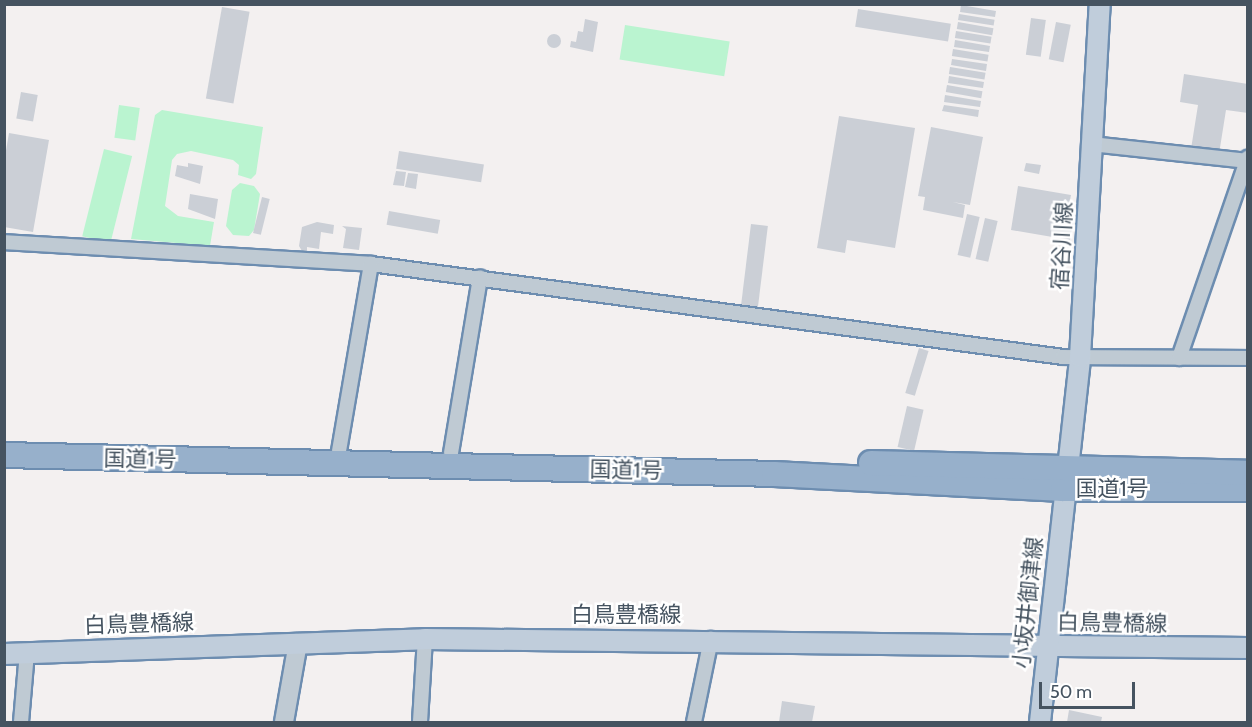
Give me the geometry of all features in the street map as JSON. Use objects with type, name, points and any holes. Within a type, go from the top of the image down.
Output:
[{"type":"highway","name":"国道1号","points":[[4,439],[451,453],[1065,478],[1248,489]]},
{"type":"highway","name":"国道1号","points":[[4,455],[774,474],[1065,478],[1248,473]]},
{"type":"main road","name":"宿谷川線","points":[[1065,478],[1080,357],[1100,4]]},
{"type":"main road","name":"小坂井御津線","points":[[1040,723],[1065,478]]},
{"type":"main road","name":"白鳥豊橋線","points":[[4,654],[424,639],[711,639],[1248,648]]},
{"type":"street","points":[[1091,144],[1247,160],[1179,358]]},
{"type":"street","points":[[4,242],[371,264],[1080,357],[1248,358]]},
{"type":"street","points":[[339,451],[371,264]]},
{"type":"street","points":[[451,453],[480,277]]},
{"type":"street","points":[[420,723],[424,639]]},
{"type":"street","points":[[694,723],[711,639]]},
{"type":"street","points":[[284,723],[298,643]]},
{"type":"street","points":[[21,723],[27,652]]},
{"type":"green space","points":[[625,25],[730,42],[724,76],[620,60]]},
{"type":"green space","points":[[119,105],[140,108],[135,141],[114,138]]},
{"type":"green space","points":[[162,110],[263,127],[256,174],[251,179],[238,175],[239,165],[233,160],[191,151],[177,154],[172,160],[165,206],[178,216],[214,222],[210,246],[131,239],[155,115]]},
{"type":"green space","points":[[104,149],[132,156],[110,243],[82,236]]},
{"type":"green space","points":[[240,183],[254,186],[260,194],[254,230],[249,236],[233,235],[226,226],[232,190]]},
{"type":"building","points":[[961,5],[996,11],[995,17],[960,12]]},
{"type":"building","points":[[222,7],[250,12],[233,103],[206,99]]},
{"type":"building","points":[[858,9],[951,24],[948,41],[855,27]]},
{"type":"building","points":[[959,14],[995,20],[994,26],[958,20]]},
{"type":"building","points":[[1031,18],[1046,20],[1041,57],[1026,55]]},
{"type":"building","points":[[585,19],[598,22],[593,52],[570,47],[571,41],[576,42],[578,31],[583,32]]},
{"type":"building","points":[[958,22],[993,28],[992,35],[957,29]]},
{"type":"building","points":[[1056,22],[1071,25],[1063,62],[1049,59]]},
{"type":"building","points":[[956,31],[992,37],[990,44],[955,38]]},
{"type":"building","points":[[554,34],[559,36],[561,41],[559,46],[554,48],[549,46],[547,41],[549,36]]},
{"type":"building","points":[[955,40],[990,46],[989,52],[954,47]]},
{"type":"building","points":[[953,49],[989,55],[987,62],[952,56]]},
{"type":"building","points":[[952,59],[987,64],[986,71],[951,65]]},
{"type":"building","points":[[950,67],[986,73],[984,80],[949,74]]},
{"type":"building","points":[[1184,74],[1248,84],[1248,113],[1226,110],[1219,154],[1191,149],[1198,105],[1180,102]]},
{"type":"building","points":[[949,76],[984,82],[983,88],[948,83]]},
{"type":"building","points":[[947,85],[982,91],[981,98],[946,92]]},
{"type":"building","points":[[21,92],[38,95],[33,122],[16,119]]},
{"type":"building","points":[[945,95],[981,101],[980,107],[944,102]]},
{"type":"building","points":[[944,105],[979,110],[978,117],[942,111]]},
{"type":"building","points":[[839,116],[915,128],[895,248],[847,240],[845,253],[817,248]]},
{"type":"building","points":[[931,127],[983,137],[970,205],[953,202],[965,205],[963,218],[923,210],[925,197],[918,196]]},
{"type":"building","points":[[9,133],[49,140],[33,232],[4,227],[4,162]]},
{"type":"building","points":[[399,151],[484,164],[481,182],[396,169]]},
{"type":"building","points":[[188,163],[203,166],[200,184],[175,176],[177,165],[188,167]]},
{"type":"building","points":[[1026,163],[1041,165],[1039,174],[1024,171]]},
{"type":"building","points":[[396,171],[406,172],[404,186],[393,185]]},
{"type":"building","points":[[408,173],[418,174],[416,189],[405,187]]},
{"type":"building","points":[[1018,186],[1071,195],[1067,216],[1074,217],[1070,240],[1011,230]]},
{"type":"building","points":[[190,194],[218,199],[215,219],[188,209]]},
{"type":"building","points":[[262,197],[270,199],[261,235],[253,233]]},
{"type":"building","points":[[389,211],[440,220],[438,234],[387,225]]},
{"type":"building","points":[[967,214],[980,217],[970,258],[958,255]]},
{"type":"building","points":[[985,218],[998,221],[988,262],[976,259]]},
{"type":"building","points":[[317,222],[334,225],[333,234],[321,232],[319,249],[307,247],[307,252],[302,251],[299,246],[302,227]]},
{"type":"building","points":[[751,224],[768,226],[758,308],[741,306]]},
{"type":"building","points":[[342,226],[362,228],[359,250],[343,248],[346,229]]},
{"type":"building","points":[[919,348],[929,351],[915,396],[905,393]]},
{"type":"building","points":[[907,406],[924,410],[914,451],[898,447]]},
{"type":"building","points":[[782,701],[815,706],[812,722],[779,722]]},
{"type":"building","points":[[1069,710],[1102,717],[1101,722],[1067,722]]}]
